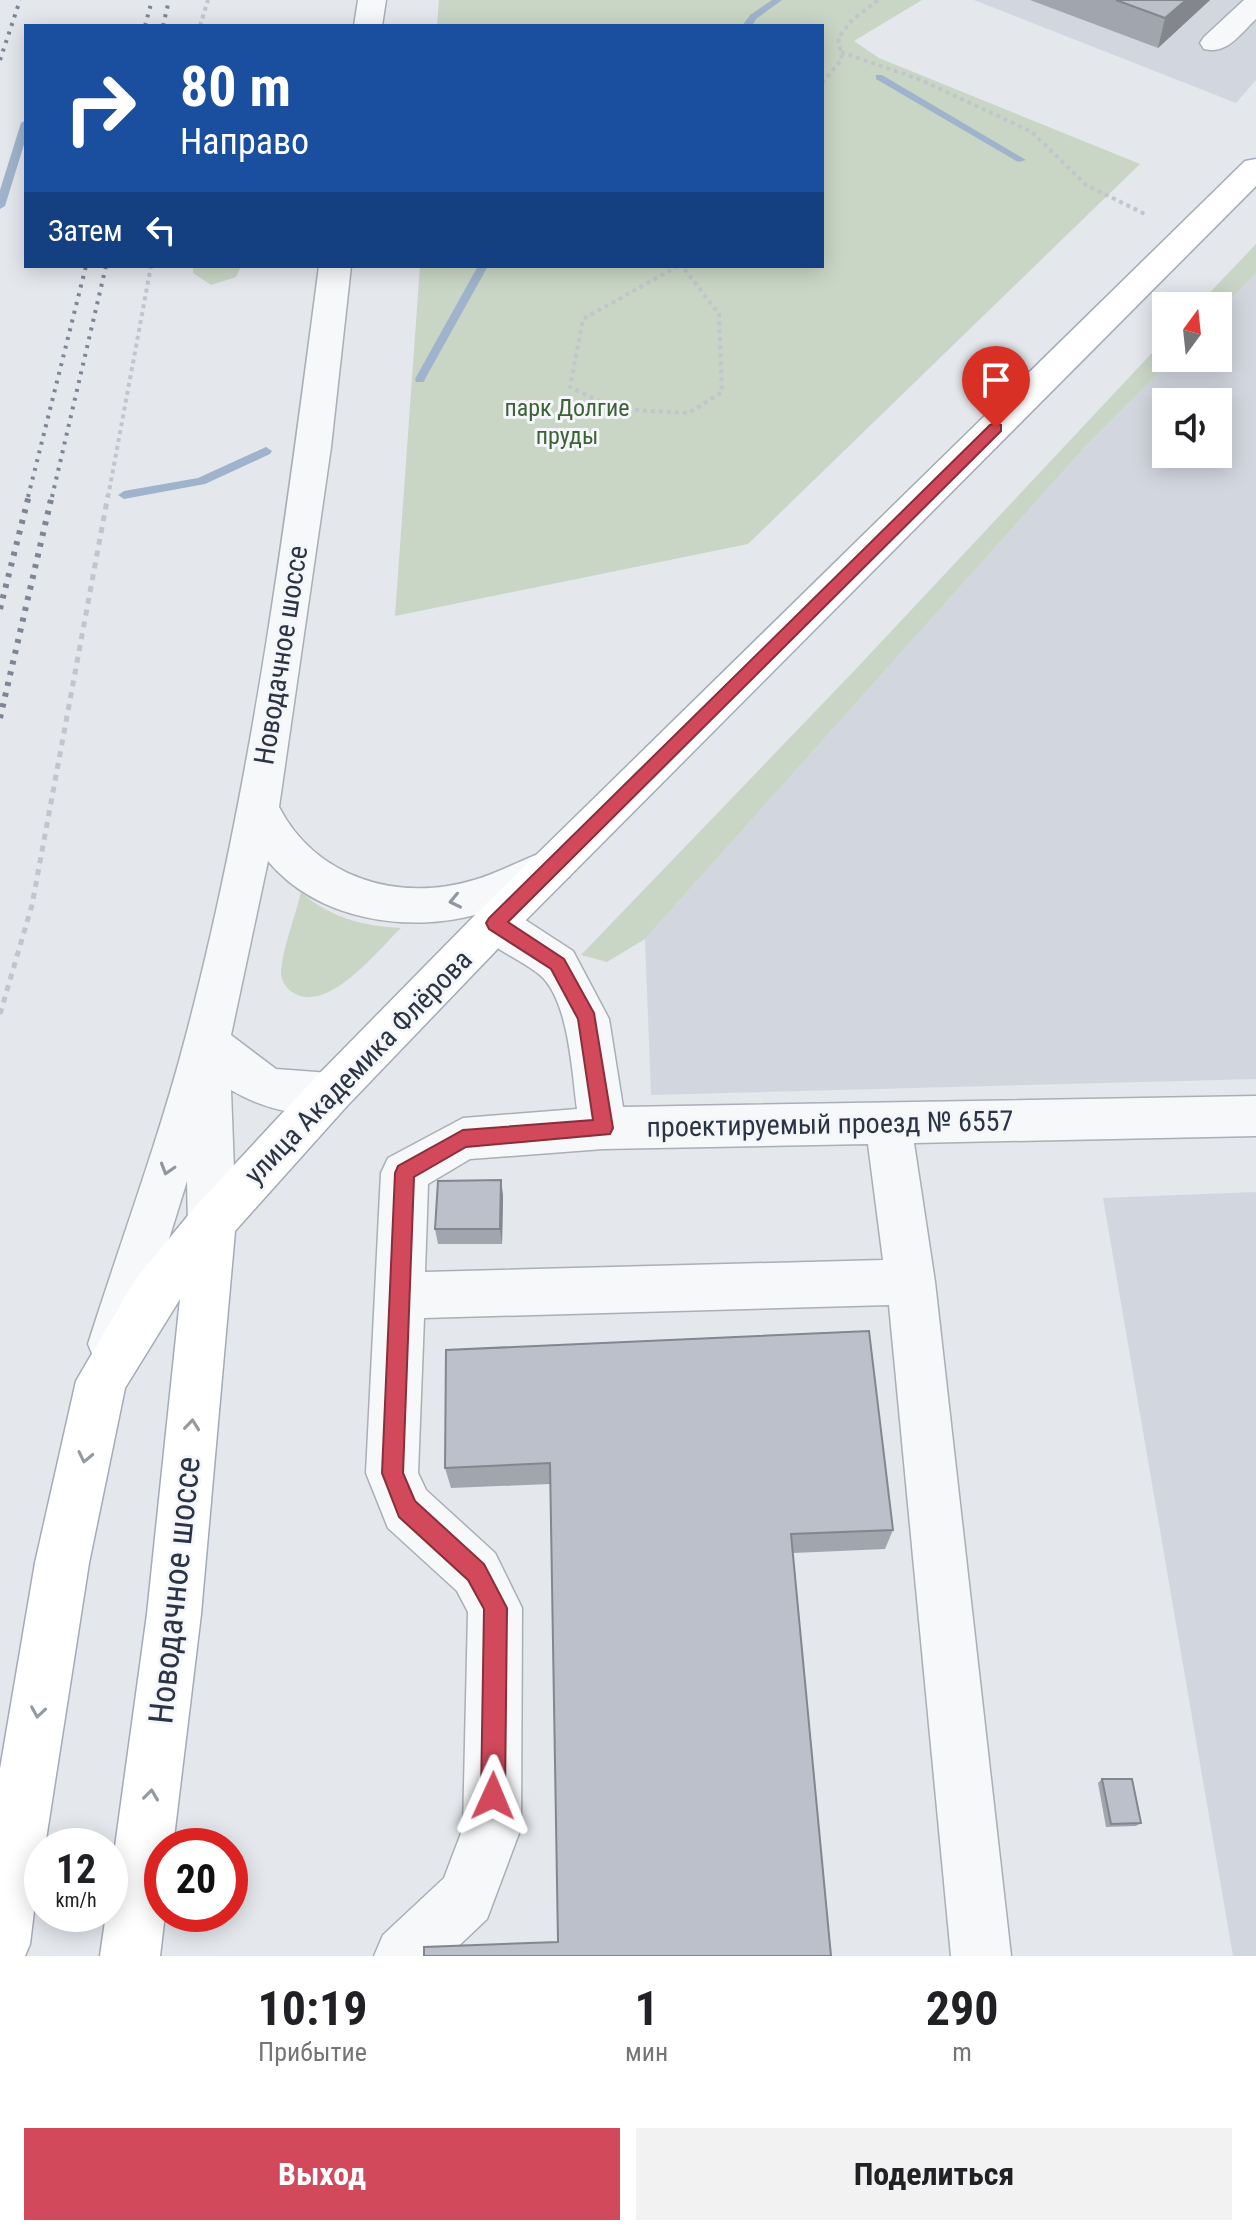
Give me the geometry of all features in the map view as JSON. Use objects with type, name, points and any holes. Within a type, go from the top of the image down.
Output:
[{"type":"main road","name":"улица Академика Флёрова","points":[[212,1223],[330,1093],[495,923],[1256,168]]},
{"type":"main road","name":"Новодачное шоссе","points":[[0,1944],[62,1563],[101,1381],[152,1296],[212,1223]]},
{"type":"main road","name":"Новодачное шоссе","points":[[130,1956],[174,1614],[212,1223]]},
{"type":"street","points":[[368,24],[372,0]]},
{"type":"street","points":[[1214,43],[1256,4]]},
{"type":"street","name":"Новодачное шоссе","points":[[101,1381],[207,1041],[258,807],[313,447],[335,268]]},
{"type":"street","points":[[258,807],[276,841],[298,863],[327,884],[365,900],[401,908],[451,903],[494,891],[554,865]]},
{"type":"street","points":[[495,923],[558,964],[580,1005],[587,1019],[594,1054],[603,1128]]},
{"type":"street","points":[[207,1041],[242,1075],[260,1085],[285,1093],[330,1093]]},
{"type":"street","name":"Новодачное шоссе","points":[[207,1041],[212,1223]]},
{"type":"street","name":"проектируемый проезд № 6557","points":[[400,1296],[405,1173],[463,1139],[603,1128],[1256,1116]]},
{"type":"street","points":[[888,1124],[911,1282],[981,1956]]},
{"type":"street","points":[[404,1956],[466,1898],[492,1828],[495,1608],[476,1572],[407,1509],[392,1473],[400,1296],[911,1282]]},
{"type":"path","points":[[201,24],[208,0]]},
{"type":"path","points":[[824,81],[842,59],[838,38],[851,21],[878,0]]},
{"type":"path","points":[[841,52],[921,80],[1032,132],[1086,185],[1147,215]]},
{"type":"path","points":[[0,1014],[32,905],[151,268]]},
{"type":"path","points":[[676,268],[583,319],[570,387],[615,409],[689,413],[722,392],[719,314],[682,268]]},
{"type":"shaded area","points":[[974,0],[1256,0],[1256,80],[1236,103]]},
{"type":"shaded area","points":[[1256,273],[1256,1079],[651,1095],[645,939],[1083,449],[1159,372],[1232,372],[1232,298]]},
{"type":"shaded area","points":[[1256,1192],[1256,1956],[1233,1956],[1103,1198]]},
{"type":"green space","name":"парк Долгие пруды","points":[[439,0],[922,0],[854,41],[879,58],[1140,164],[748,544],[395,616],[420,268],[824,268],[824,24],[437,24]]},
{"type":"green space","points":[[1256,244],[1256,273],[1232,298],[1232,292],[1210,292]]},
{"type":"green space","points":[[193,268],[240,268],[236,277],[211,285],[193,273]]},
{"type":"green space","points":[[1152,353],[1152,372],[1159,372],[1083,449],[645,939],[607,962],[581,955],[854,671]]},
{"type":"green space","points":[[301,892],[324,908],[348,919],[401,928],[366,964],[336,988],[306,997],[292,992],[287,988],[281,971]]},
{"type":"building","points":[[1116,0],[1186,0],[1165,18]]},
{"type":"building","points":[[501,1180],[500,1229],[435,1229],[438,1181]]},
{"type":"building","points":[[869,1331],[893,1530],[791,1534],[831,1956],[424,1956],[424,1947],[558,1942],[550,1463],[445,1468],[446,1350]]},
{"type":"building","points":[[1102,1779],[1132,1779],[1141,1823],[1111,1824]]},
{"type":"waterway","points":[[748,24],[753,17],[778,0]]},
{"type":"waterway","points":[[879,77],[1021,160]]},
{"type":"waterway","points":[[0,206],[24,129]]},
{"type":"waterway","points":[[420,379],[482,268]]},
{"type":"waterway","points":[[124,495],[201,481],[266,451]]},
{"type":"railway","points":[[0,60],[20,0]]},
{"type":"railway","points":[[146,24],[152,0]]},
{"type":"railway","points":[[163,24],[169,0]]},
{"type":"railway","points":[[28,497],[85,268]]},
{"type":"railway","points":[[52,497],[106,268]]},
{"type":"railway","points":[[0,609],[29,495]]},
{"type":"railway","points":[[0,718],[52,495]]},
{"type":"route","points":[[493,1796],[495,1608],[476,1572],[407,1509],[392,1473],[405,1173],[463,1139],[603,1128],[587,1019],[558,964],[495,923],[996,428]]}]
